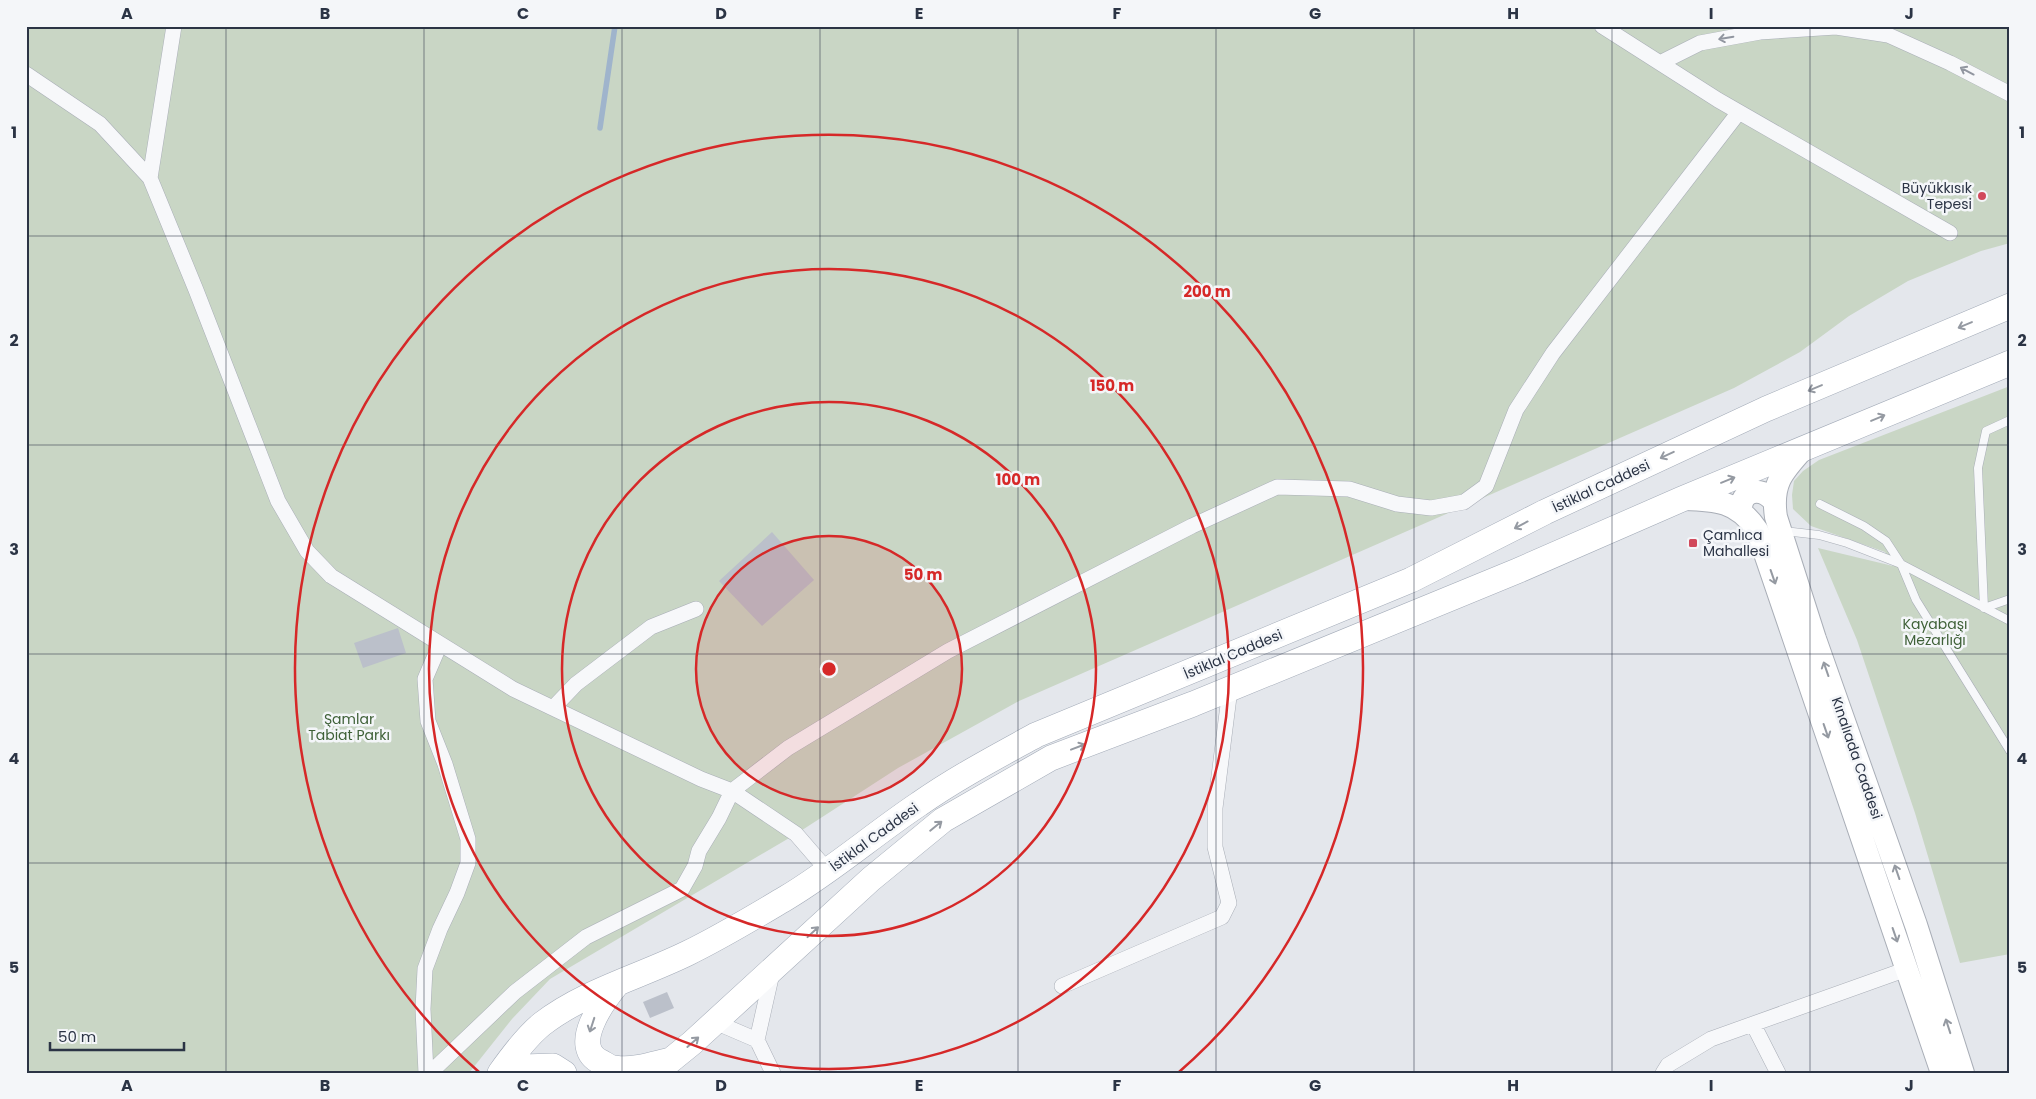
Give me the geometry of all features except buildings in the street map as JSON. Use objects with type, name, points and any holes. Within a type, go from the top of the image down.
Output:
[{"type":"main road","name":"İstiklal Caddesi","points":[[500,1073],[509,1060],[541,1025],[585,997],[618,984],[704,944],[789,897],[828,871],[920,803],[1036,735],[1411,580],[1545,512],[1766,409],[2010,306]]},
{"type":"main road","name":"İstiklal Caddesi","points":[[664,1066],[715,1022],[871,879],[943,820],[1051,758],[1230,689],[1517,571],[1682,499],[2010,363]]},
{"type":"main road","points":[[1773,500],[1778,482],[1788,466],[1803,450]]},
{"type":"main road","points":[[1741,511],[1742,498],[1747,494],[1761,492],[1768,494],[1773,500]]},
{"type":"main road","name":"Kınalıada Caddesi","points":[[1682,499],[1717,500],[1741,511],[1758,530],[1942,1073]]},
{"type":"main road","name":"Kınalıada Caddesi","points":[[1773,500],[1780,531],[1916,926],[1963,1073]]},
{"type":"main road","points":[[618,984],[601,1004],[591,1025],[588,1045],[595,1059],[614,1068],[664,1066]]},
{"type":"main road","points":[[512,1073],[524,1067],[553,1066],[564,1073]]},
{"type":"street","points":[[150,178],[174,26]]},
{"type":"street","points":[[1602,26],[1739,112],[1950,233]]},
{"type":"street","points":[[1660,63],[1700,43],[1760,32],[1836,27],[1888,35],[1950,63],[2010,94]]},
{"type":"street","points":[[26,74],[100,124],[150,178],[196,290],[278,501],[307,551],[331,576],[513,689],[701,779],[732,791],[796,834],[828,871]]},
{"type":"street","points":[[430,1073],[515,992],[586,937],[682,889],[695,866],[698,851],[732,791],[788,748],[948,651],[1192,526],[1277,487],[1349,489],[1397,504],[1431,508],[1464,502],[1486,486],[1516,410],[1553,353],[1739,112]]},
{"type":"street","points":[[553,708],[576,684],[651,627],[696,609]]},
{"type":"street","points":[[426,1073],[422,1009],[425,969],[468,863],[468,840],[445,764],[428,721],[425,679],[440,644]]},
{"type":"street","points":[[1062,986],[1222,916],[1229,903],[1215,847],[1216,808],[1230,689]]},
{"type":"street","points":[[773,968],[757,1040],[773,1073]]},
{"type":"street","points":[[1663,1073],[1668,1065],[1711,1039],[1907,969]]},
{"type":"street","points":[[715,1022],[757,1040]]},
{"type":"street","points":[[1753,1024],[1778,1073]]},
{"type":"lane","points":[[1984,608],[1978,468],[1986,430],[2010,420]]},
{"type":"lane","points":[[1820,504],[1864,526],[1886,541],[1901,564],[1916,600],[2010,751]]},
{"type":"lane","points":[[1780,531],[1819,534],[1901,564],[2010,621]]},
{"type":"lane","points":[[1984,608],[2010,599]]},
{"type":"green space","name":"Şamlar Tabiat Parkı","points":[[26,26],[2010,26],[2010,243],[1981,251],[1908,281],[1849,316],[1800,352],[1734,388],[1019,701],[898,768],[796,834],[550,979],[512,1019],[469,1073],[26,1073]]},
{"type":"green space","name":"Kayabaşı Mezarlığı","points":[[2010,386],[2010,954],[1960,963],[1915,813],[1857,640],[1818,548],[1893,566],[1885,552],[1811,526],[1793,509],[1792,495],[1794,481],[1803,471],[1819,460]]},
{"type":"waterway","points":[[600,128],[615,26]]},
{"type":"place","name":"Büyükkısık Tepesi","points":[[1982,196]]},
{"type":"place","name":"Çamlıca Mahallesi","points":[[1693,543]]}]
